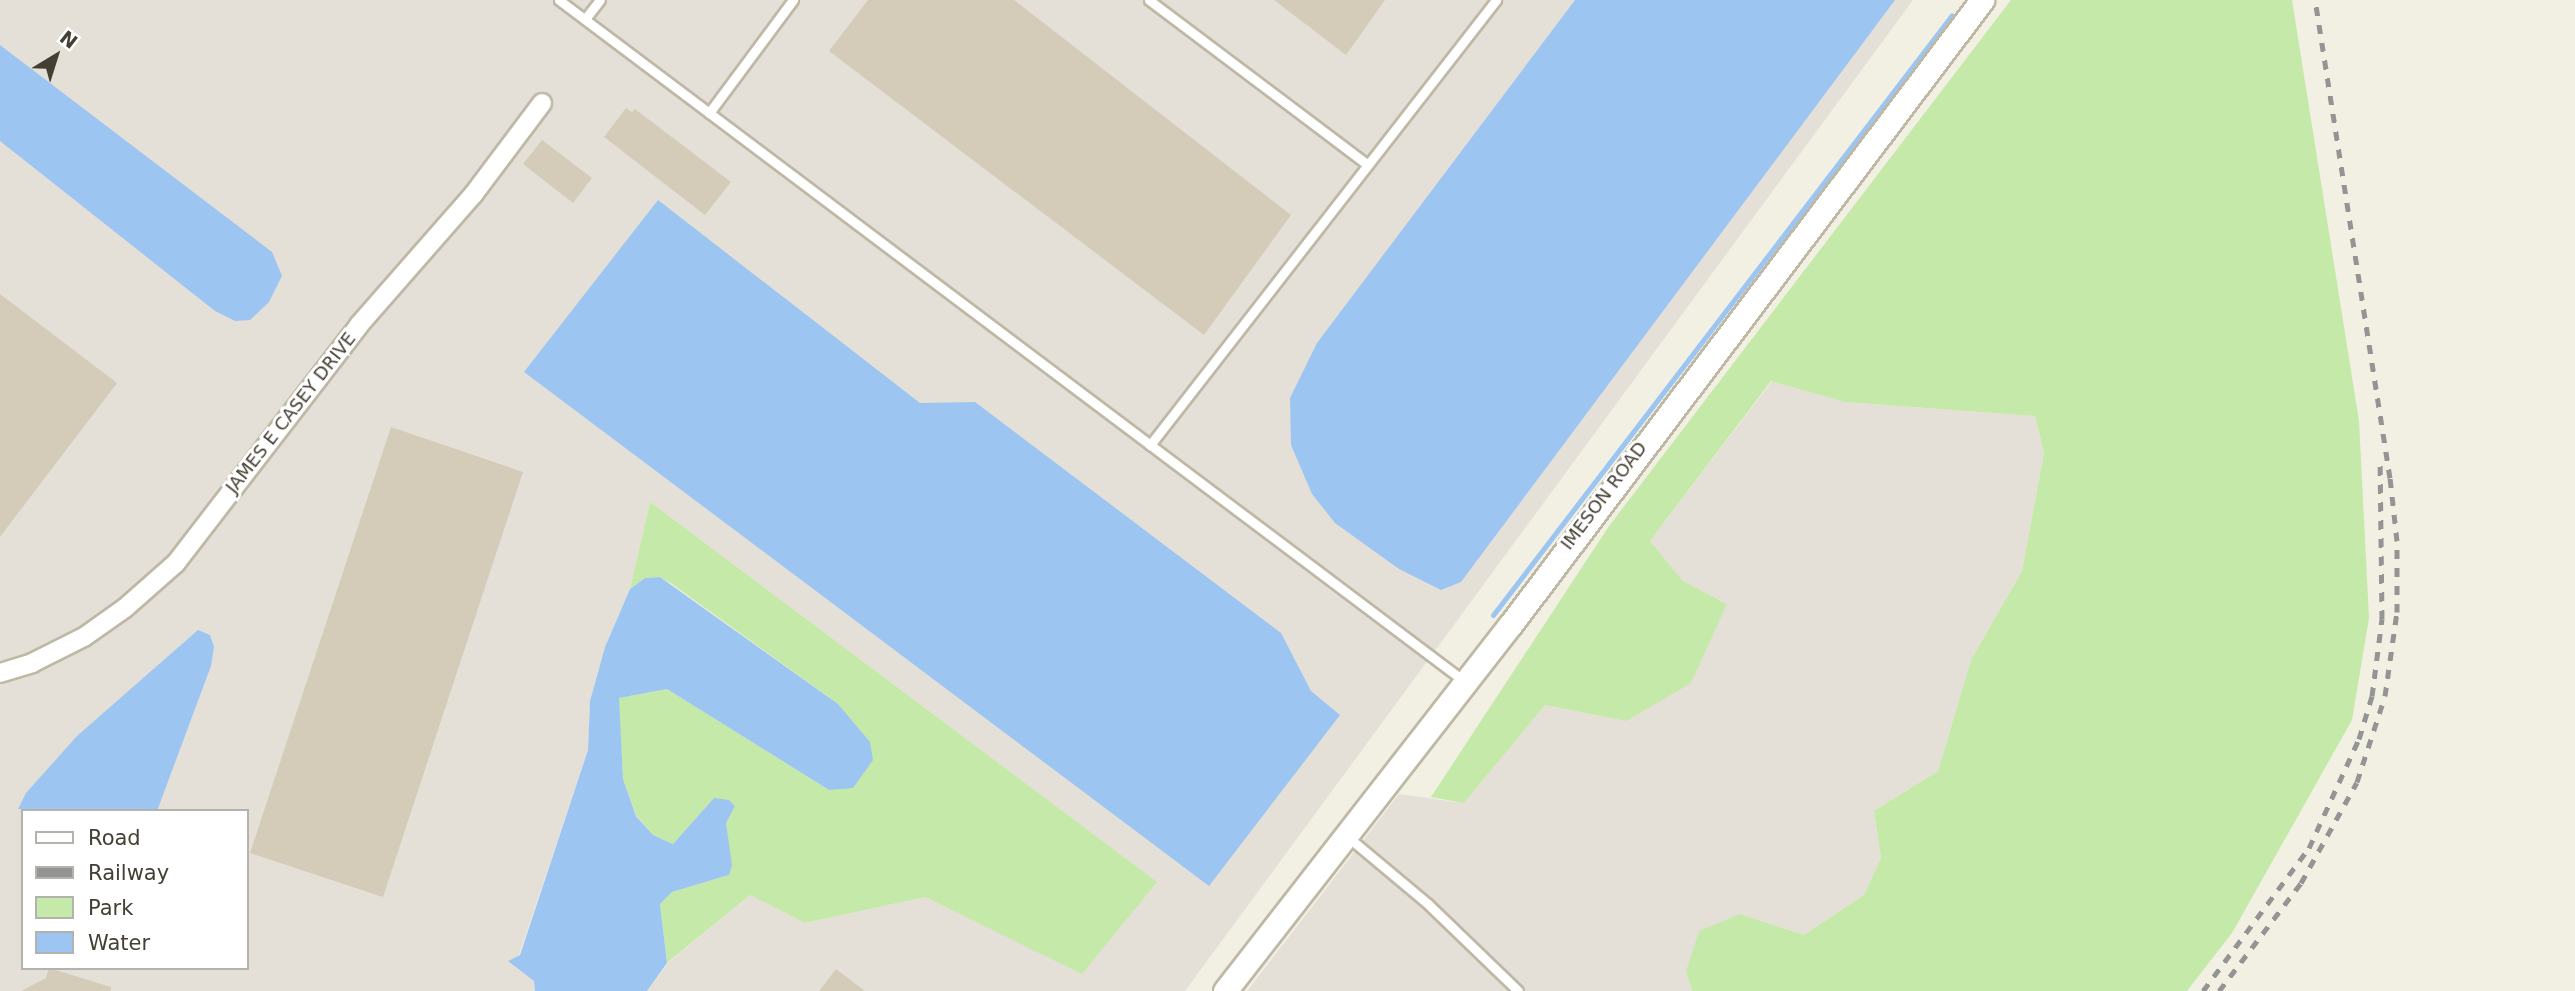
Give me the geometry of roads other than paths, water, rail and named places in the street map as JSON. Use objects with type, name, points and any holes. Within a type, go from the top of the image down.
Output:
[{"type":"street","name":"IMESON ROAD","points":[[1225,991],[1982,0]]},
{"type":"street","name":"JAMES E CASEY DRIVE","points":[[0,673],[32,663],[84,637],[125,608],[176,563],[359,326],[465,206],[542,103]]},
{"type":"lane","points":[[559,0],[1464,681]]},
{"type":"lane","points":[[585,19],[600,0]]},
{"type":"lane","points":[[709,113],[793,0]]},
{"type":"lane","points":[[1149,0],[1368,165]]},
{"type":"lane","points":[[1150,445],[1496,0]]},
{"type":"lane","points":[[1346,836],[1428,904],[1518,991]]},
{"type":"water","points":[[1575,0],[1895,0],[1461,582],[1441,590],[1399,569],[1335,523],[1312,494],[1291,445],[1290,398],[1317,343]]},
{"type":"water","points":[[0,45],[272,252],[282,276],[269,302],[250,320],[235,321],[215,311],[0,141]]},
{"type":"water","points":[[658,200],[920,403],[975,402],[1281,633],[1311,691],[1340,715],[1209,886],[524,372]]},
{"type":"water","points":[[660,577],[838,704],[870,742],[873,760],[853,788],[829,790],[667,689],[619,698],[623,779],[636,816],[653,835],[673,844],[714,798],[729,800],[735,806],[726,823],[732,865],[729,875],[672,892],[660,904],[667,963],[647,991],[535,991],[534,981],[508,961],[520,955],[588,750],[590,701],[605,647],[630,589],[645,578]]},
{"type":"water","points":[[198,630],[210,635],[214,647],[211,666],[158,809],[18,809],[26,793],[77,736]]},
{"type":"waterway","points":[[1493,615],[1952,15]]},
{"type":"railway","points":[[2219,991],[2301,883],[2357,782],[2385,696],[2397,612],[2397,541],[2390,478],[2315,0]]},
{"type":"railway","points":[[2203,991],[2309,848],[2359,739],[2372,696],[2382,619],[2380,465]]}]
